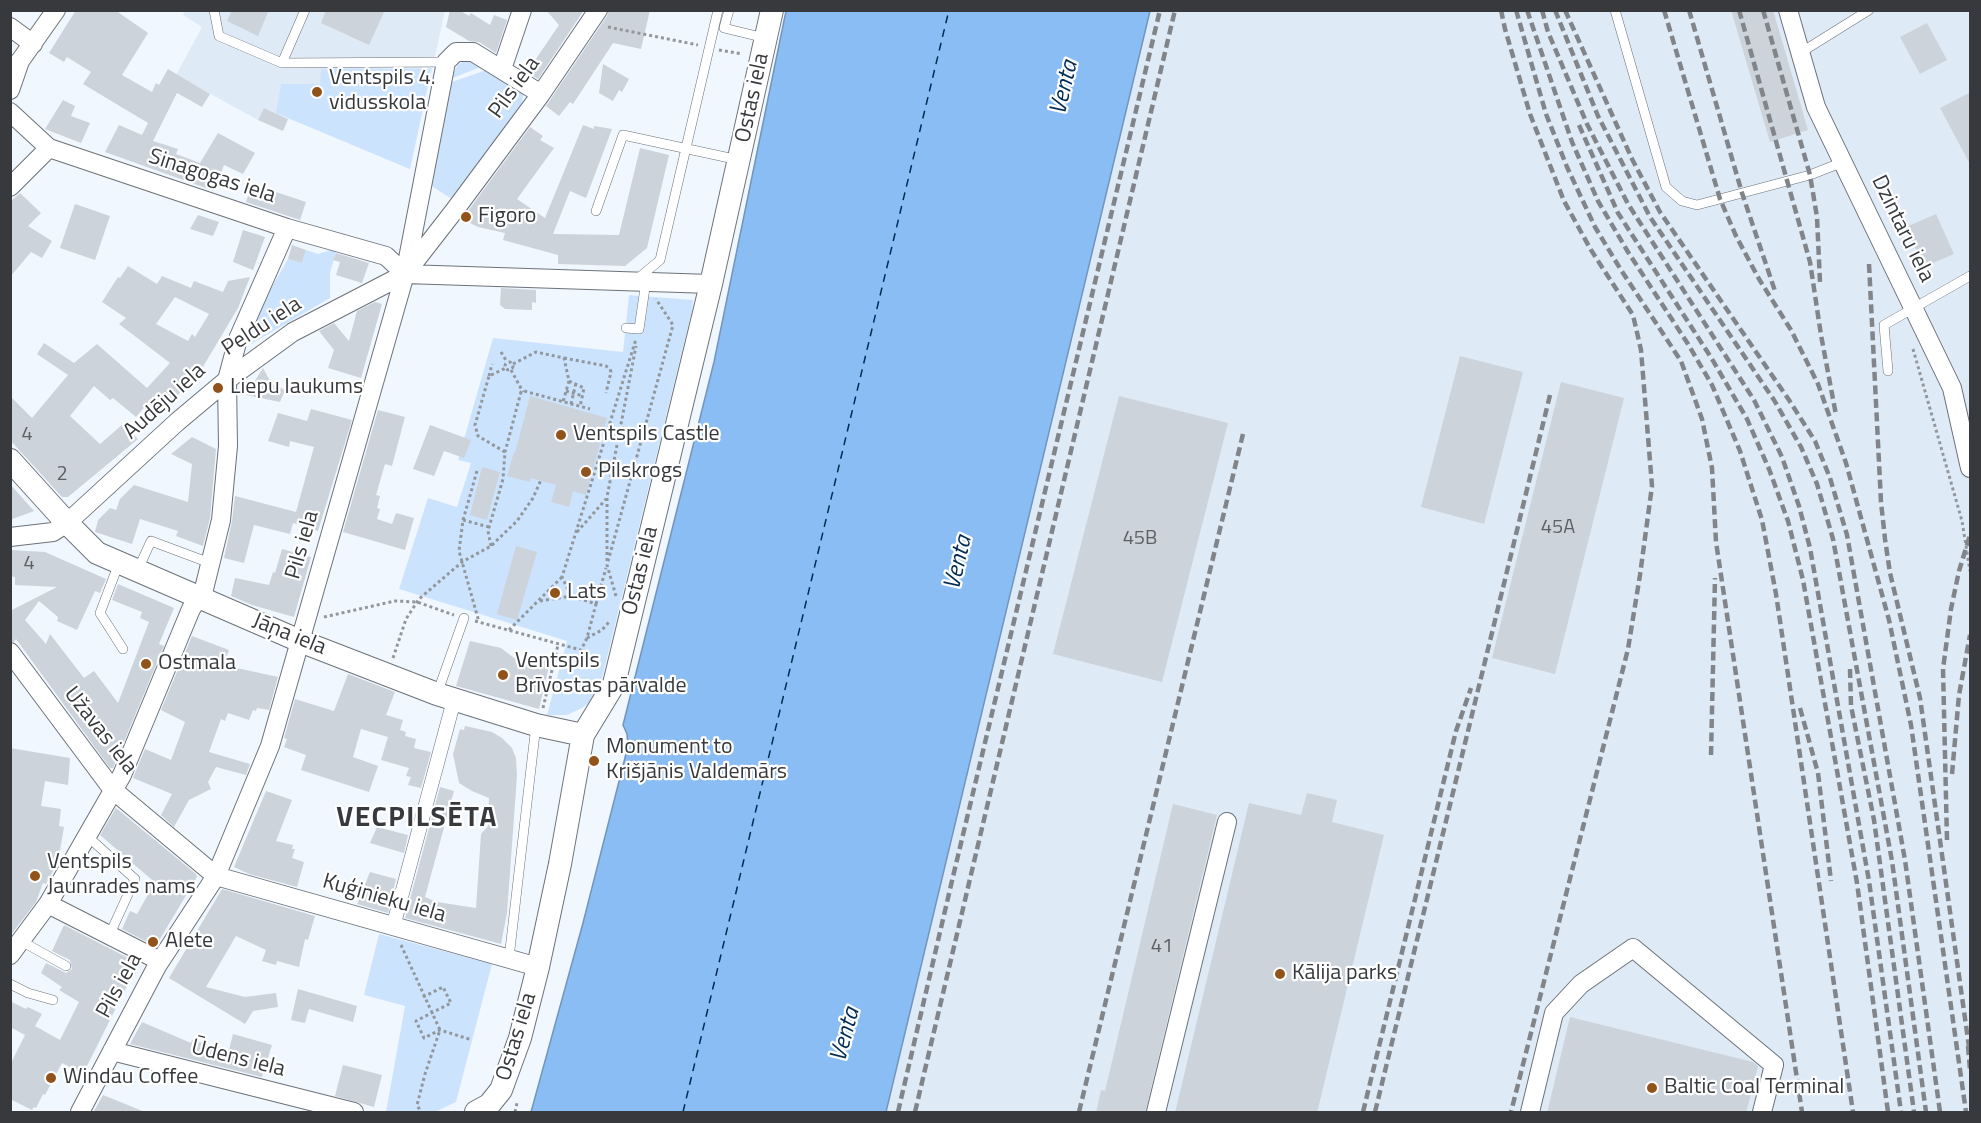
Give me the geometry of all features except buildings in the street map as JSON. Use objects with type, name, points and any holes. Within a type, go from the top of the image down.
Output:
[{"type":"street","points":[[10,90],[15,65],[33,44],[56,10]]},
{"type":"street","points":[[502,69],[522,10]]},
{"type":"street","name":"Ostas iela","points":[[476,1113],[496,1097],[508,1074],[520,1038],[560,864],[583,735],[614,684],[711,284],[772,10]]},
{"type":"street","name":"Dzintaru iela","points":[[1788,10],[1816,107],[1952,388],[1971,468]]},
{"type":"street","name":"Pils iela","points":[[80,1113],[160,961],[216,876],[270,746],[405,274],[541,94],[595,17]]},
{"type":"street","points":[[10,27],[33,44]]},
{"type":"street","points":[[405,274],[446,62],[456,52],[473,52],[541,94]]},
{"type":"street","name":"Sinagogas iela","points":[[10,112],[49,148],[287,228],[386,256],[405,274]]},
{"type":"street","points":[[10,187],[49,148]]},
{"type":"street","name":"Audēju iela","points":[[67,523],[177,422],[227,380],[238,339],[287,228]]},
{"type":"street","name":"Peldu iela","points":[[16,948],[48,904],[122,775],[190,609],[204,589],[221,520],[228,446],[227,380],[293,332],[405,274],[711,284]]},
{"type":"street","name":"Jāņa iela","points":[[10,460],[97,553],[300,641],[396,674],[446,697],[536,725],[583,735]]},
{"type":"street","points":[[10,537],[53,532],[67,523]]},
{"type":"street","name":"Užavas iela","points":[[10,652],[113,790],[216,876]]},
{"type":"street","points":[[393,927],[446,697]]},
{"type":"street","points":[[1156,1113],[1227,822]]},
{"type":"street","name":"Kuģinieku iela","points":[[216,876],[538,967]]},
{"type":"street","points":[[48,904],[160,961]]},
{"type":"street","points":[[1530,1113],[1554,1013],[1581,984],[1633,948],[1774,1065],[1762,1113]]},
{"type":"street","name":"Ūdens iela","points":[[112,1051],[354,1113]]},
{"type":"lane","points":[[214,10],[219,36],[282,63],[446,62]]},
{"type":"lane","points":[[282,63],[305,10]]},
{"type":"lane","points":[[626,328],[639,329],[641,281],[660,260],[718,10]]},
{"type":"lane","points":[[729,10],[724,28],[764,48]]},
{"type":"lane","points":[[1615,10],[1666,187],[1682,201],[1697,205],[1810,175],[1843,162]]},
{"type":"lane","points":[[1800,53],[1869,10]]},
{"type":"lane","points":[[596,211],[622,135],[739,160]]},
{"type":"lane","points":[[1888,371],[1884,325],[1971,276]]},
{"type":"lane","points":[[141,563],[151,541],[210,563]]},
{"type":"lane","points":[[119,562],[100,613],[123,649]]},
{"type":"lane","points":[[446,697],[464,618]]},
{"type":"lane","points":[[509,958],[536,725]]},
{"type":"lane","points":[[87,836],[135,879],[109,936]]},
{"type":"lane","points":[[16,948],[66,966]]},
{"type":"lane","points":[[10,984],[28,993],[53,1000]]},
{"type":"path","points":[[595,17],[709,48],[764,48]]},
{"type":"path","points":[[315,619],[395,601],[417,602],[464,618],[581,650],[597,604],[674,325],[656,299]]},
{"type":"path","points":[[617,599],[613,592],[614,588],[609,578],[607,565],[607,497],[639,329]]},
{"type":"path","points":[[509,630],[562,577],[639,329]]},
{"type":"path","points":[[1913,348],[1962,521],[1971,571]]},
{"type":"path","points":[[501,352],[507,362],[506,368]]},
{"type":"path","points":[[511,370],[513,364],[536,352],[606,366],[611,372],[606,393]]},
{"type":"path","points":[[563,402],[569,381],[564,358]]},
{"type":"path","points":[[507,362],[513,364]]},
{"type":"path","points":[[492,364],[476,422],[476,430],[478,436],[483,440],[505,452]]},
{"type":"path","points":[[489,376],[506,368],[511,370],[523,392],[590,410]]},
{"type":"path","points":[[569,381],[584,388],[580,406]]},
{"type":"path","points":[[571,404],[576,383]]},
{"type":"path","points":[[566,391],[583,396]]},
{"type":"path","points":[[490,546],[489,527],[503,479],[505,452],[520,395],[523,392]]},
{"type":"path","points":[[477,471],[463,520],[459,550],[479,622]]},
{"type":"path","points":[[396,674],[406,619],[417,602],[425,592],[462,562],[490,546],[517,521],[525,511],[541,480]]},
{"type":"path","points":[[575,535],[607,497]]},
{"type":"path","points":[[463,520],[489,527]]},
{"type":"path","points":[[562,577],[571,596]]},
{"type":"path","points":[[538,601],[571,596],[597,604]]},
{"type":"path","points":[[587,638],[596,634]]},
{"type":"path","points":[[547,691],[558,645]]},
{"type":"path","points":[[393,927],[440,1030],[417,1106],[421,1113]]},
{"type":"path","points":[[423,997],[443,987],[451,1003],[416,1021],[424,1038],[440,1030],[472,1040]]},
{"type":"shaded area","name":"Ventspils 4. vidusskola","points":[[185,11],[445,11],[410,169],[264,108],[258,120],[176,75],[202,27],[183,15]]},
{"type":"shaded area","points":[[1150,11],[1970,11],[1970,1112],[886,1112]]},
{"type":"shaded area","points":[[472,60],[486,65],[450,79],[458,65]]},
{"type":"shaded area","points":[[321,69],[431,69],[410,169],[276,113],[281,84],[320,84]]},
{"type":"shaded area","points":[[489,69],[523,93],[522,106],[452,199],[430,185],[452,82]]},
{"type":"shaded area","points":[[337,248],[330,273],[330,298],[251,344],[244,335],[288,259],[302,263],[306,250],[318,254]]},
{"type":"shaded area","points":[[629,295],[693,300],[692,310],[602,678],[589,703],[582,708],[567,715],[547,715],[567,641],[399,589],[428,498],[457,507],[471,463],[458,460],[493,338],[623,352]]},
{"type":"shaded area","points":[[379,934],[492,964],[456,1102],[435,1112],[386,1112],[405,1006],[364,995]]},
{"type":"water","name":"Venta","points":[[786,11],[1150,11],[886,1112],[531,1112],[583,923],[628,746],[627,734],[623,725],[714,362]]},
{"type":"ferry route","points":[[683,1112],[949,10]]},
{"type":"railway","points":[[898,1112],[1160,10]]},
{"type":"railway","points":[[915,1112],[1175,10]]},
{"type":"railway","points":[[1501,10],[1530,114],[1564,201],[1591,250],[1633,315],[1641,350],[1652,486],[1628,649],[1511,1112]]},
{"type":"railway","points":[[1516,10],[1546,114],[1567,167],[1595,227],[1681,361],[1702,419],[1712,468],[1716,542],[1802,1112]]},
{"type":"railway","points":[[1527,10],[1572,142],[1598,201],[1712,385],[1740,451],[1762,520],[1776,594],[1853,1112]]},
{"type":"railway","points":[[1542,10],[1548,32],[1587,124],[1628,204],[1754,400],[1782,457],[1799,506],[1810,548],[1869,881],[1901,1112]]},
{"type":"railway","points":[[1555,10],[1598,116],[1650,217],[1774,400],[1801,447],[1817,484],[1833,539],[1892,861],[1926,1112]]},
{"type":"railway","points":[[1565,10],[1632,159],[1660,212],[1789,400],[1815,441],[1830,478],[1847,535],[1905,860],[1940,1112]]},
{"type":"railway","points":[[1664,10],[1720,199],[1736,236],[1759,279],[1791,330],[1818,384],[1846,463],[1889,620],[1911,725],[1966,1112]]},
{"type":"railway","points":[[1689,10],[1742,193],[1776,294]]},
{"type":"railway","points":[[1739,10],[1810,262],[1836,415]]},
{"type":"railway","points":[[1763,10],[1810,175],[1817,217],[1820,282]]},
{"type":"railway","points":[[1579,125],[1618,213],[1712,359],[1747,419],[1788,521],[1803,580],[1857,883],[1888,1112]]},
{"type":"railway","points":[[1869,264],[1881,502],[1885,539],[1890,573],[1920,698],[1970,1054]]},
{"type":"railway","points":[[1375,1112],[1551,391]]},
{"type":"railway","points":[[1079,1112],[1243,434]]},
{"type":"railway","points":[[1947,840],[1943,669],[1951,609],[1970,535]]},
{"type":"railway","points":[[1711,755],[1715,578]]},
{"type":"railway","points":[[1952,774],[1959,695],[1970,635]]},
{"type":"railway","points":[[1850,669],[1851,706],[1874,820],[1914,1112]]},
{"type":"railway","points":[[1363,1112],[1456,731],[1471,688]]},
{"type":"railway","points":[[1800,708],[1818,773],[1831,881]]},
{"type":"railway","points":[[1968,1046],[1970,1070]]},
{"type":"place","name":"Ventspils 4. vidusskola","points":[[317,92]]},
{"type":"place","name":"Figoro","points":[[466,217]]},
{"type":"place","name":"Liepu laukums","points":[[218,388]]},
{"type":"place","name":"Ventspils Castle","points":[[561,435]]},
{"type":"place","name":"Pilskrogs","points":[[586,472]]},
{"type":"place","name":"Lats","points":[[555,593]]},
{"type":"place","name":"Ostmala","points":[[146,664]]},
{"type":"place","name":"Ventspils Brīvostas pārvalde","points":[[503,675]]},
{"type":"place","name":"Monument to Krišjānis Valdemārs","points":[[594,761]]},
{"type":"place","name":"Ventspils Jaunrades nams","points":[[35,876]]},
{"type":"place","name":"Alete","points":[[153,942]]},
{"type":"place","name":"Kālija parks","points":[[1280,974]]},
{"type":"place","name":"Windau Coffee","points":[[51,1078]]},
{"type":"place","name":"Baltic Coal Terminal","points":[[1652,1088]]},
{"type":"district","name":"VECPILSĒTA","points":[[417,819]]}]
